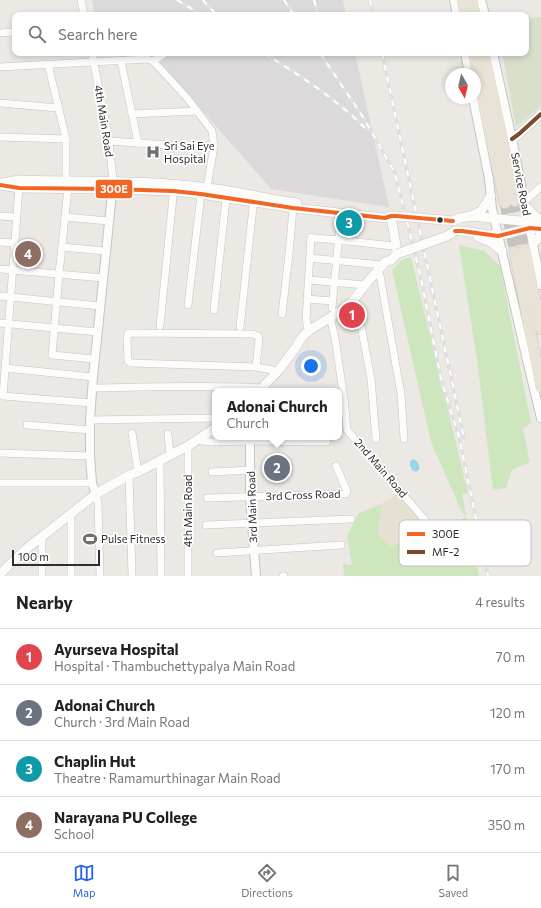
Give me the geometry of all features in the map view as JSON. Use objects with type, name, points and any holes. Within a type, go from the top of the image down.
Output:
[{"type":"highway","points":[[462,0],[464,12]]},
{"type":"highway","points":[[472,0],[475,12]]},
{"type":"highway","points":[[474,56],[520,201]]},
{"type":"highway","points":[[485,56],[520,201]]},
{"type":"highway","points":[[524,248],[541,329]]},
{"type":"highway","points":[[524,248],[541,387]]},
{"type":"main road","points":[[512,139],[541,114]]},
{"type":"main road","points":[[0,184],[19,180],[67,185]]},
{"type":"main road","points":[[0,184],[18,188],[67,185],[112,185],[135,182],[253,199],[386,213],[393,218]]},
{"type":"main road","points":[[205,192],[226,199],[253,199],[293,208],[385,218],[452,221],[471,216],[481,211],[491,196]]},
{"type":"main road","points":[[520,201],[541,220]]},
{"type":"main road","points":[[471,216],[529,225],[541,229]]},
{"type":"main road","points":[[297,346],[301,345],[314,332],[357,304],[391,263],[394,254],[393,218]]},
{"type":"main road","points":[[263,388],[278,371],[307,333],[352,302],[385,262],[394,254],[458,231],[498,236],[529,225],[541,224]]},
{"type":"main road","points":[[458,231],[491,242],[502,251]]},
{"type":"main road","points":[[524,248],[541,235]]},
{"type":"main road","points":[[0,574],[26,549],[96,494],[188,446],[212,430]]},
{"type":"street","points":[[81,0],[83,12]]},
{"type":"street","points":[[454,0],[456,12]]},
{"type":"street","points":[[481,0],[483,12]]},
{"type":"street","points":[[0,33],[12,32]]},
{"type":"street","name":"4th Main Road","points":[[93,56],[109,141],[112,185]]},
{"type":"street","points":[[153,61],[161,56]]},
{"type":"street","points":[[466,56],[468,68]]},
{"type":"street","name":"Service Road","points":[[494,56],[512,139],[520,201],[529,225],[524,248],[539,261],[541,285]]},
{"type":"street","points":[[0,67],[147,59],[153,61],[188,99],[212,131],[214,146],[205,192],[188,305]]},
{"type":"street","points":[[121,61],[138,143]]},
{"type":"street","points":[[48,64],[66,139],[67,185],[52,355],[94,359]]},
{"type":"street","points":[[0,103],[58,108]]},
{"type":"street","points":[[474,104],[498,236],[541,418]]},
{"type":"street","points":[[132,114],[197,111]]},
{"type":"street","points":[[0,137],[66,139]]},
{"type":"street","points":[[109,141],[183,146],[214,146]]},
{"type":"street","points":[[100,576],[98,503],[92,483],[90,420],[94,359],[112,185]]},
{"type":"street","points":[[520,201],[541,187]]},
{"type":"street","points":[[18,188],[3,396],[91,402]]},
{"type":"street","points":[[160,326],[173,188]]},
{"type":"street","points":[[214,310],[226,199]]},
{"type":"street","points":[[240,327],[253,199]]},
{"type":"street","points":[[282,314],[293,208]]},
{"type":"street","points":[[308,299],[332,304],[341,213]]},
{"type":"street","points":[[0,216],[16,217]]},
{"type":"street","points":[[65,217],[108,221]]},
{"type":"street","points":[[307,333],[306,320],[312,238],[338,240],[394,254]]},
{"type":"street","points":[[0,242],[14,243]]},
{"type":"street","points":[[62,246],[105,251]]},
{"type":"street","points":[[310,258],[382,266]]},
{"type":"street","points":[[0,269],[103,278]]},
{"type":"street","points":[[380,275],[401,394],[404,438]]},
{"type":"street","points":[[309,280],[365,285]]},
{"type":"street","points":[[0,296],[100,306]]},
{"type":"street","points":[[357,304],[371,379],[376,439]]},
{"type":"street","name":"2nd Main Road","points":[[331,321],[336,338],[344,400],[342,418],[347,430],[425,520]]},
{"type":"street","points":[[0,323],[97,332]]},
{"type":"street","points":[[256,367],[259,339],[258,336],[253,334],[128,333],[128,361],[131,363],[256,367],[278,371]]},
{"type":"street","points":[[5,368],[93,377]]},
{"type":"street","points":[[92,388],[190,386],[243,388]]},
{"type":"street","points":[[90,420],[212,418]]},
{"type":"street","points":[[27,425],[90,430]]},
{"type":"street","points":[[132,433],[132,576]]},
{"type":"street","points":[[168,434],[170,455]]},
{"type":"street","points":[[197,440],[210,442],[237,440]]},
{"type":"street","name":"3rd Main Road","points":[[250,440],[250,496],[256,576]]},
{"type":"street","points":[[276,440],[327,442]]},
{"type":"street","name":"4th Main Road","points":[[188,446],[188,576]]},
{"type":"street","points":[[0,454],[90,456]]},
{"type":"street","points":[[160,460],[161,576]]},
{"type":"street","name":"3rd Cross Road","points":[[207,498],[346,494],[347,492],[336,466]]},
{"type":"street","points":[[212,472],[250,470]]},
{"type":"street","points":[[0,482],[92,483]]},
{"type":"street","points":[[71,514],[71,576]]},
{"type":"street","points":[[206,525],[351,519]]},
{"type":"street","points":[[42,537],[42,576]]},
{"type":"street","points":[[131,541],[161,540]]},
{"type":"street","points":[[217,553],[341,545]]},
{"type":"shaded area","points":[[92,0],[343,0],[345,12],[94,12]]},
{"type":"shaded area","points":[[155,56],[356,56],[389,207],[271,189]]},
{"type":"shaded area","points":[[398,493],[420,520],[399,520],[399,543],[392,547],[378,535],[381,504]]},
{"type":"green space","points":[[541,17],[541,106],[516,127],[503,56],[529,56],[529,18]]},
{"type":"green space","points":[[459,245],[484,251],[500,266],[531,423],[523,429],[530,462],[512,470],[506,488],[493,490],[477,360]]},
{"type":"green space","points":[[411,257],[468,493],[462,495],[467,520],[462,520],[466,516],[462,512],[431,442],[392,270],[402,260]]},
{"type":"green space","points":[[381,504],[378,535],[392,547],[399,543],[399,566],[477,566],[479,576],[344,576],[343,564],[352,565],[347,535],[359,513]]},
{"type":"water","points":[[414,459],[418,462],[419,467],[419,470],[416,472],[412,470],[410,465],[410,461]]},
{"type":"tunnel","points":[[515,201],[525,250]]},
{"type":"tunnel","points":[[505,203],[515,252]]},
{"type":"railway","points":[[177,0],[197,12]]},
{"type":"railway","points":[[203,0],[214,12]]},
{"type":"railway","points":[[284,0],[292,12]]},
{"type":"railway","points":[[314,0],[317,12]]},
{"type":"railway","points":[[370,0],[373,12]]},
{"type":"railway","points":[[269,56],[331,98],[366,129]]},
{"type":"railway","points":[[322,56],[363,117],[395,173],[420,274],[441,379],[459,437],[476,520]]},
{"type":"railway","points":[[383,56],[464,438]]},
{"type":"railway","points":[[486,566],[488,576]]},
{"type":"transit line","name":"MF-2","points":[[512,139],[541,114]]},
{"type":"transit line","name":"300E","points":[[0,185],[19,188],[173,191],[293,208],[385,218],[396,216],[453,221]]},
{"type":"transit line","name":"300E","points":[[455,231],[498,236],[530,228],[541,229]]},
{"type":"place","name":"Sri Sai Eye Hospital","points":[[153,152]]},
{"type":"place","name":"Chaplin Hut","points":[[349,223]]},
{"type":"place","name":"Narayana PU College","points":[[28,254]]},
{"type":"place","name":"Ayurseva Hospital","points":[[352,315]]},
{"type":"place","name":"Adonai Church","points":[[277,468]]},
{"type":"place","name":"Pulse Fitness","points":[[90,539]]}]
